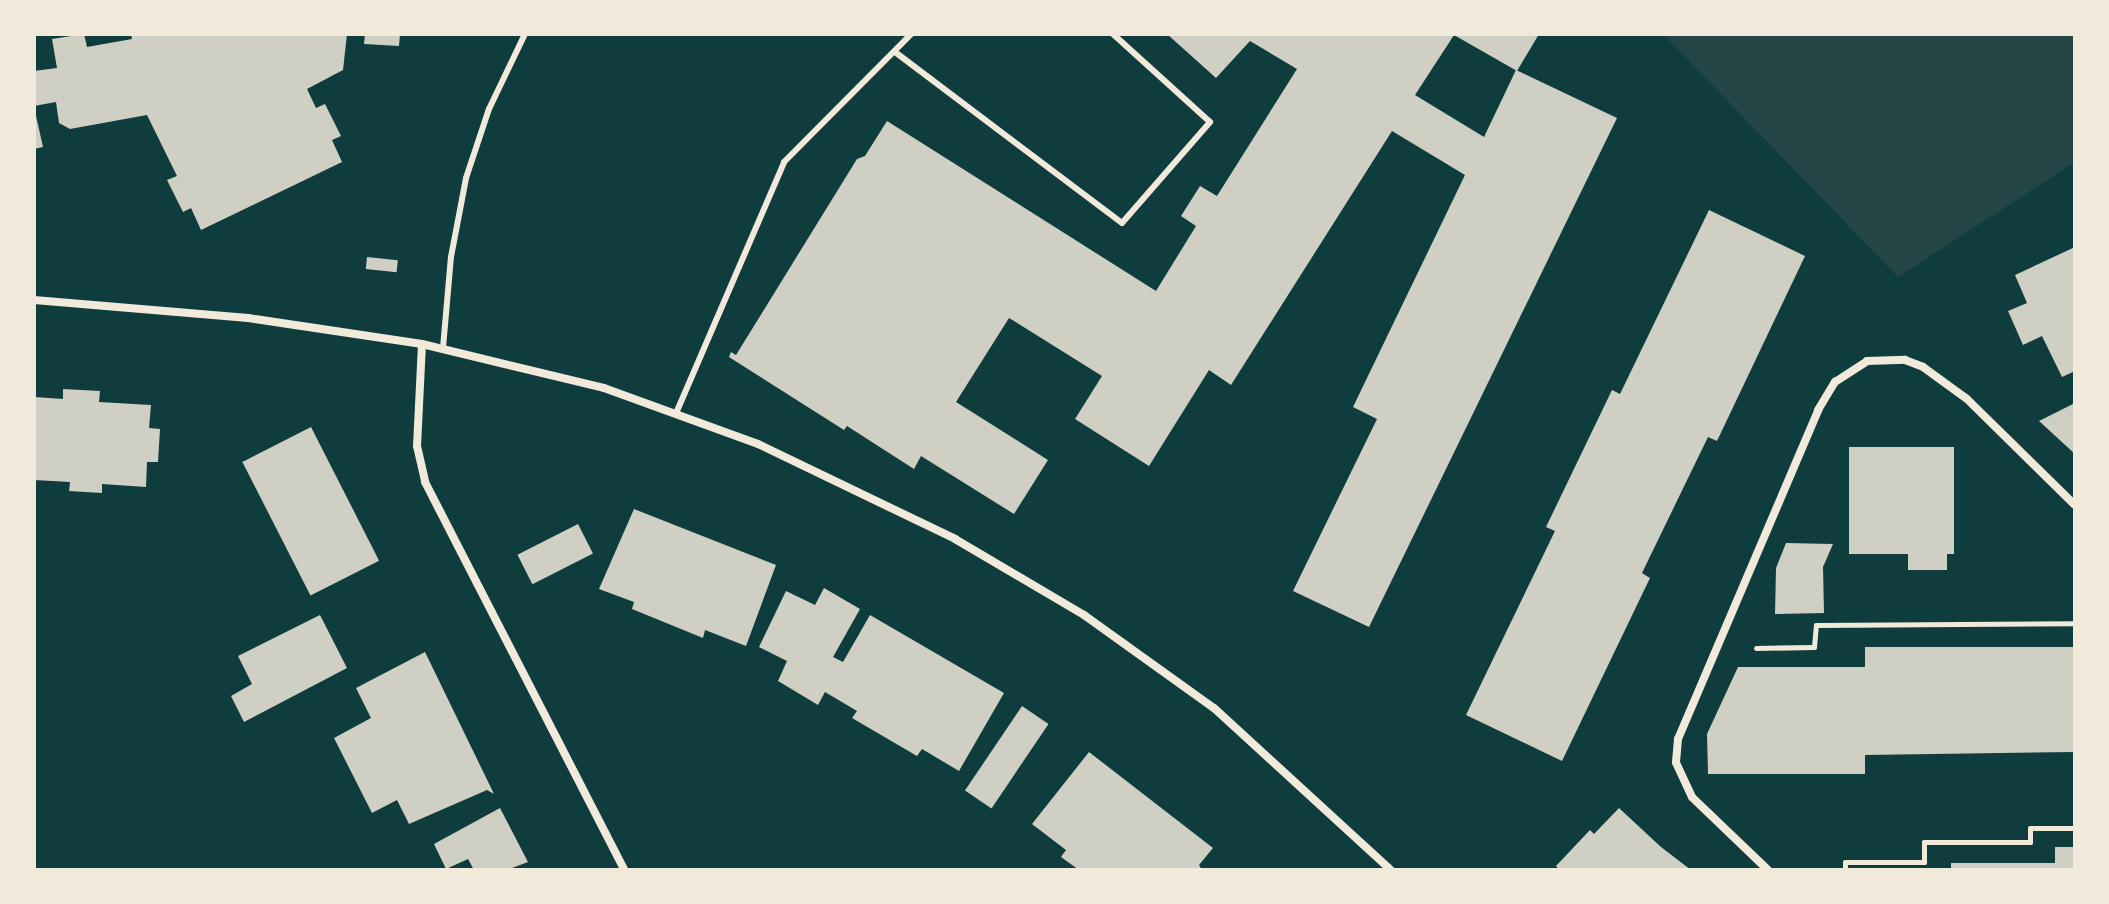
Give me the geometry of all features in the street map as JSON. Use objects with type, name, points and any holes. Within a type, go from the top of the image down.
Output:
[{"type":"street","points":[[34,300],[248,318],[422,344],[559,375],[677,411],[876,498],[1084,615],[1214,708],[1391,870]]},
{"type":"street","points":[[422,344],[416,417],[425,482],[624,870]]},
{"type":"street","points":[[1768,870],[1700,806],[1676,762],[1678,739],[1823,398],[1858,365],[1905,360],[1942,379],[2075,505]]},
{"type":"lane","points":[[443,348],[451,257],[466,178],[489,109],[525,34]]},
{"type":"lane","points":[[677,411],[784,162],[911,34]]},
{"type":"lane","points":[[895,52],[1122,223],[1210,122],[1113,34]]},
{"type":"path","points":[[1716,648],[1814,647],[1816,625],[2075,623]]},
{"type":"path","points":[[1845,870],[1845,862],[1924,862],[1924,842],[2030,842],[2030,828],[2075,828]]},
{"type":"shaded area","points":[[1663,34],[2075,34],[2075,162],[1898,277]]},
{"type":"building","points":[[84,34],[87,47],[132,39],[131,34],[347,34],[343,70],[307,89],[316,108],[325,104],[341,136],[332,140],[342,162],[201,230],[191,208],[183,212],[167,180],[177,176],[147,115],[70,129],[59,123],[56,102],[34,106],[34,71],[57,68],[52,39]]},
{"type":"building","points":[[365,34],[400,34],[399,46],[364,44]]},
{"type":"building","points":[[1167,34],[1539,34],[1517,71],[1617,118],[1369,627],[1293,591],[1377,419],[1353,407],[1465,175],[1392,131],[1231,385],[1209,370],[1149,466],[1075,419],[1102,376],[1009,318],[956,402],[1048,460],[1014,514],[921,456],[914,469],[847,426],[844,430],[729,357],[731,352],[736,355],[857,159],[865,156],[887,121],[1156,291],[1196,226],[1181,216],[1200,186],[1217,196],[1297,69],[1250,41],[1216,78]],"holes":[[[1454,35],[1516,70],[1484,137],[1415,95]]]},
{"type":"building","points":[[34,107],[43,147],[34,149]]},
{"type":"building","points":[[1709,210],[1805,256],[1717,441],[1708,437],[1642,573],[1650,578],[1562,761],[1466,715],[1555,531],[1546,527],[1612,390],[1620,394]]},
{"type":"building","points":[[2075,247],[2075,371],[2062,377],[2042,336],[2023,345],[2008,311],[2027,303],[2015,275]]},
{"type":"building","points":[[367,257],[398,260],[397,272],[366,269]]},
{"type":"building","points":[[63,389],[100,391],[99,402],[151,405],[149,428],[160,429],[158,462],[147,462],[146,487],[102,484],[102,493],[69,491],[70,482],[34,480],[35,397],[63,399]]},
{"type":"building","points":[[2075,403],[2075,454],[2039,421]]},
{"type":"building","points":[[311,427],[379,561],[310,596],[242,462]]},
{"type":"building","points":[[1849,447],[1954,447],[1954,554],[1947,554],[1947,570],[1908,570],[1908,554],[1849,554]]},
{"type":"building","points":[[634,509],[776,565],[746,646],[705,630],[703,638],[632,609],[634,602],[599,589]]},
{"type":"building","points":[[578,524],[593,553],[532,584],[517,555]]},
{"type":"building","points":[[1786,543],[1833,544],[1823,567],[1824,613],[1775,614],[1776,568]]},
{"type":"building","points":[[824,588],[860,609],[833,657],[843,662],[870,615],[1004,693],[959,771],[922,749],[917,756],[852,718],[857,711],[825,692],[818,705],[778,681],[787,661],[759,647],[786,591],[815,605]]},
{"type":"building","points":[[320,615],[347,668],[244,722],[231,696],[252,684],[238,656]]},
{"type":"building","points":[[1865,647],[2075,647],[2075,752],[1865,755],[1865,774],[1708,774],[1707,734],[1738,667],[1865,667]]},
{"type":"building","points":[[425,652],[494,794],[487,790],[409,824],[397,800],[372,813],[334,738],[371,718],[356,688]]},
{"type":"building","points":[[1022,706],[1049,724],[991,808],[965,791]]},
{"type":"building","points":[[1089,752],[1213,848],[1199,865],[1202,870],[1079,870],[1061,857],[1066,850],[1032,824]]},
{"type":"building","points":[[500,808],[528,862],[507,870],[474,870],[468,859],[446,869],[434,844]]},
{"type":"building","points":[[1619,808],[1691,870],[1559,870],[1556,866],[1590,830],[1594,834]]},
{"type":"building","points":[[2055,847],[2075,847],[2075,870],[1951,870],[1951,863],[2055,863]]}]
